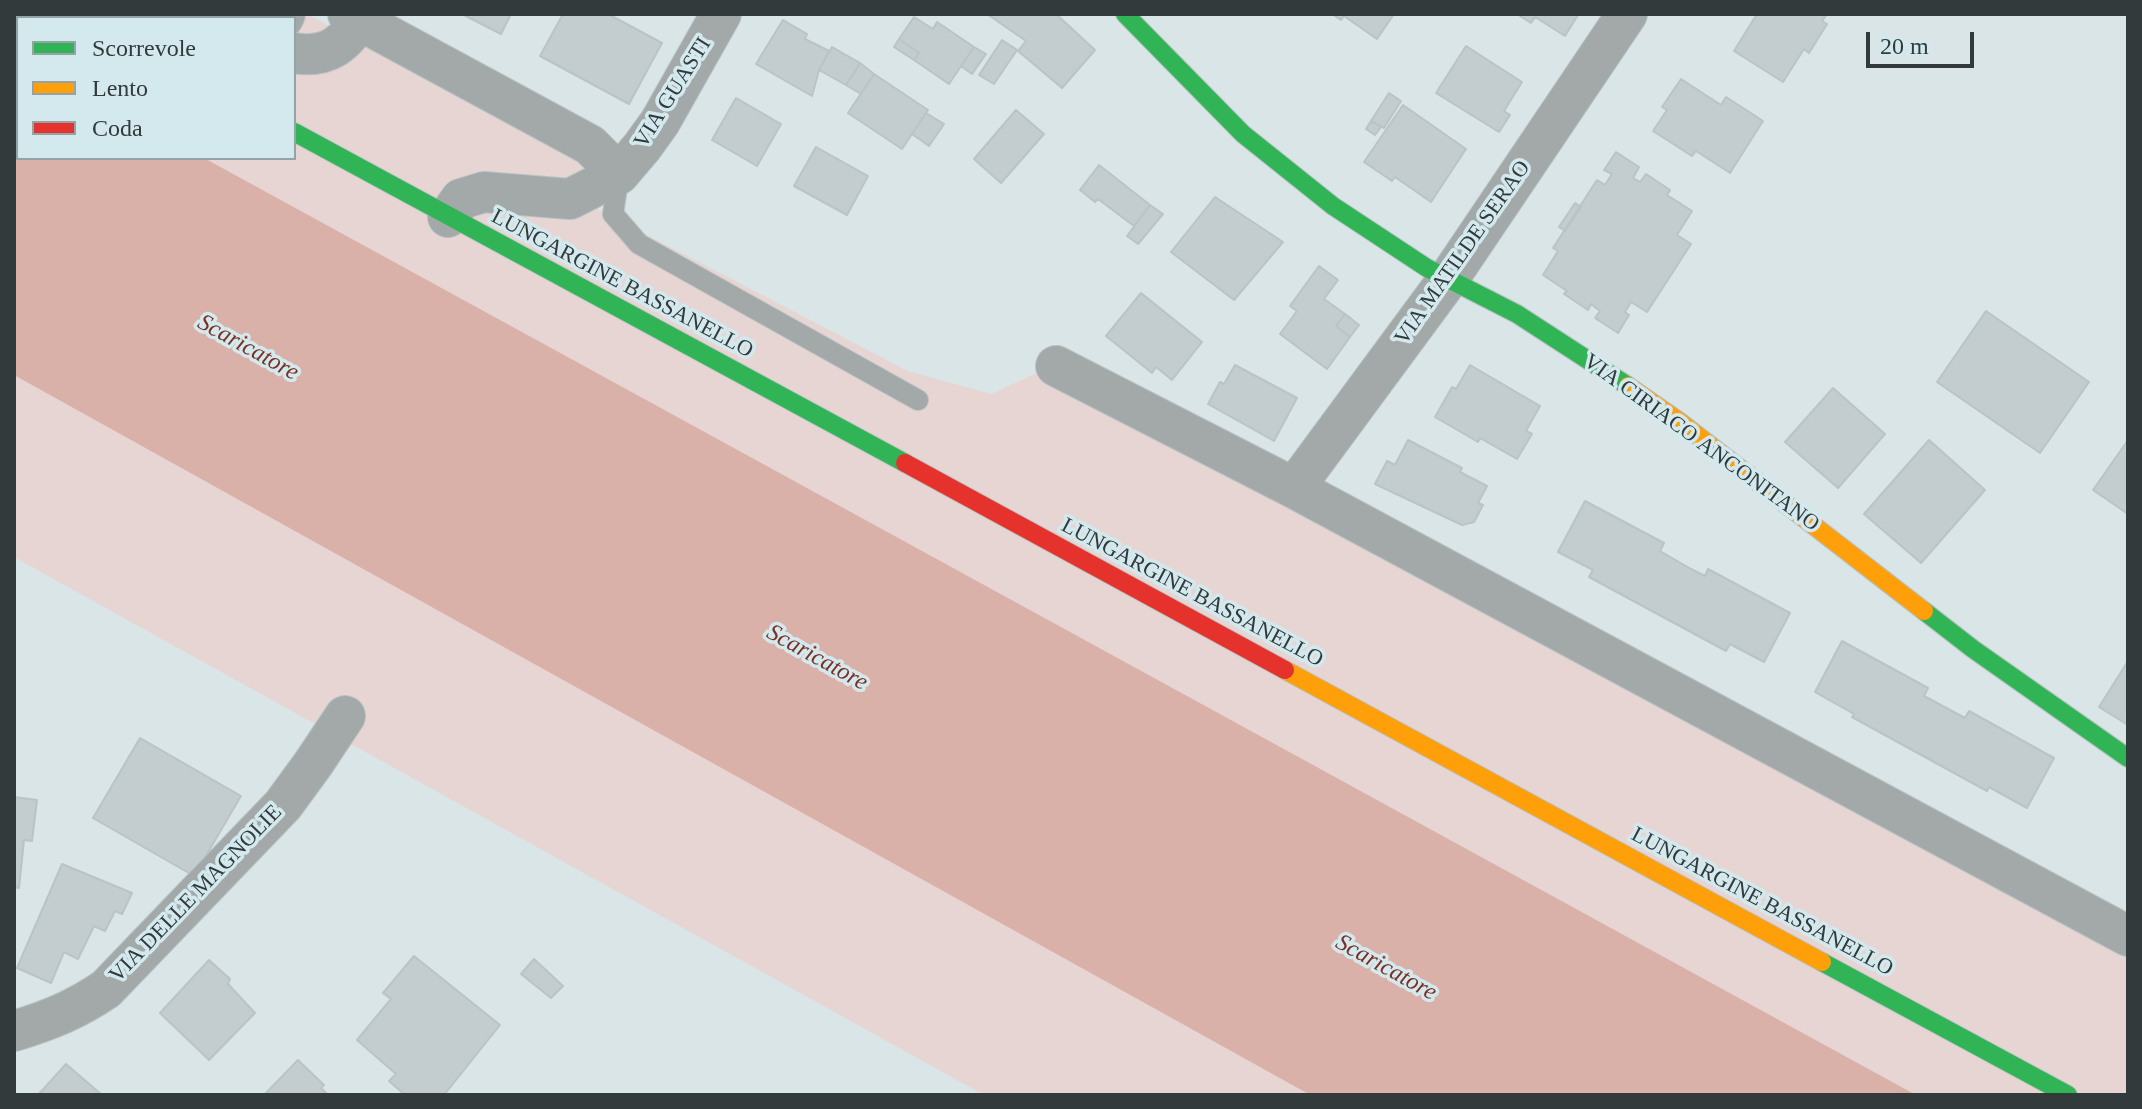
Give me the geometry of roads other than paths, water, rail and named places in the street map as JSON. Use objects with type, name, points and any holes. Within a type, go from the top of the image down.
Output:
[{"type":"street","name":"VIA GUASTI","points":[[448,217],[461,199],[484,192],[570,199],[619,174],[660,122],[721,14]]},
{"type":"street","name":"VIA CIRIACO ANCONITANO","points":[[1125,14],[1243,134],[1333,206],[1427,268],[1517,314],[1680,422],[1973,649],[2128,758]]},
{"type":"street","name":"VIA MATILDE SERAO","points":[[1294,488],[1449,278],[1627,14]]},
{"type":"street","points":[[296,53],[311,56],[334,49],[357,16],[590,145],[619,174]]},
{"type":"street","name":"LUNGARGINE BASSANELLO","points":[[296,133],[2068,1095]]},
{"type":"street","points":[[1056,366],[1294,488],[2128,936]]},
{"type":"street","name":"VIA DELLE MAGNOLIE","points":[[14,1031],[55,1019],[106,989],[283,805],[345,716]]},
{"type":"lane","points":[[619,174],[613,214],[639,244],[918,400]]},
{"type":"water","name":"Scaricatore","points":[[14,60],[16,160],[208,160],[1916,1095],[1310,1095],[14,375]]}]
